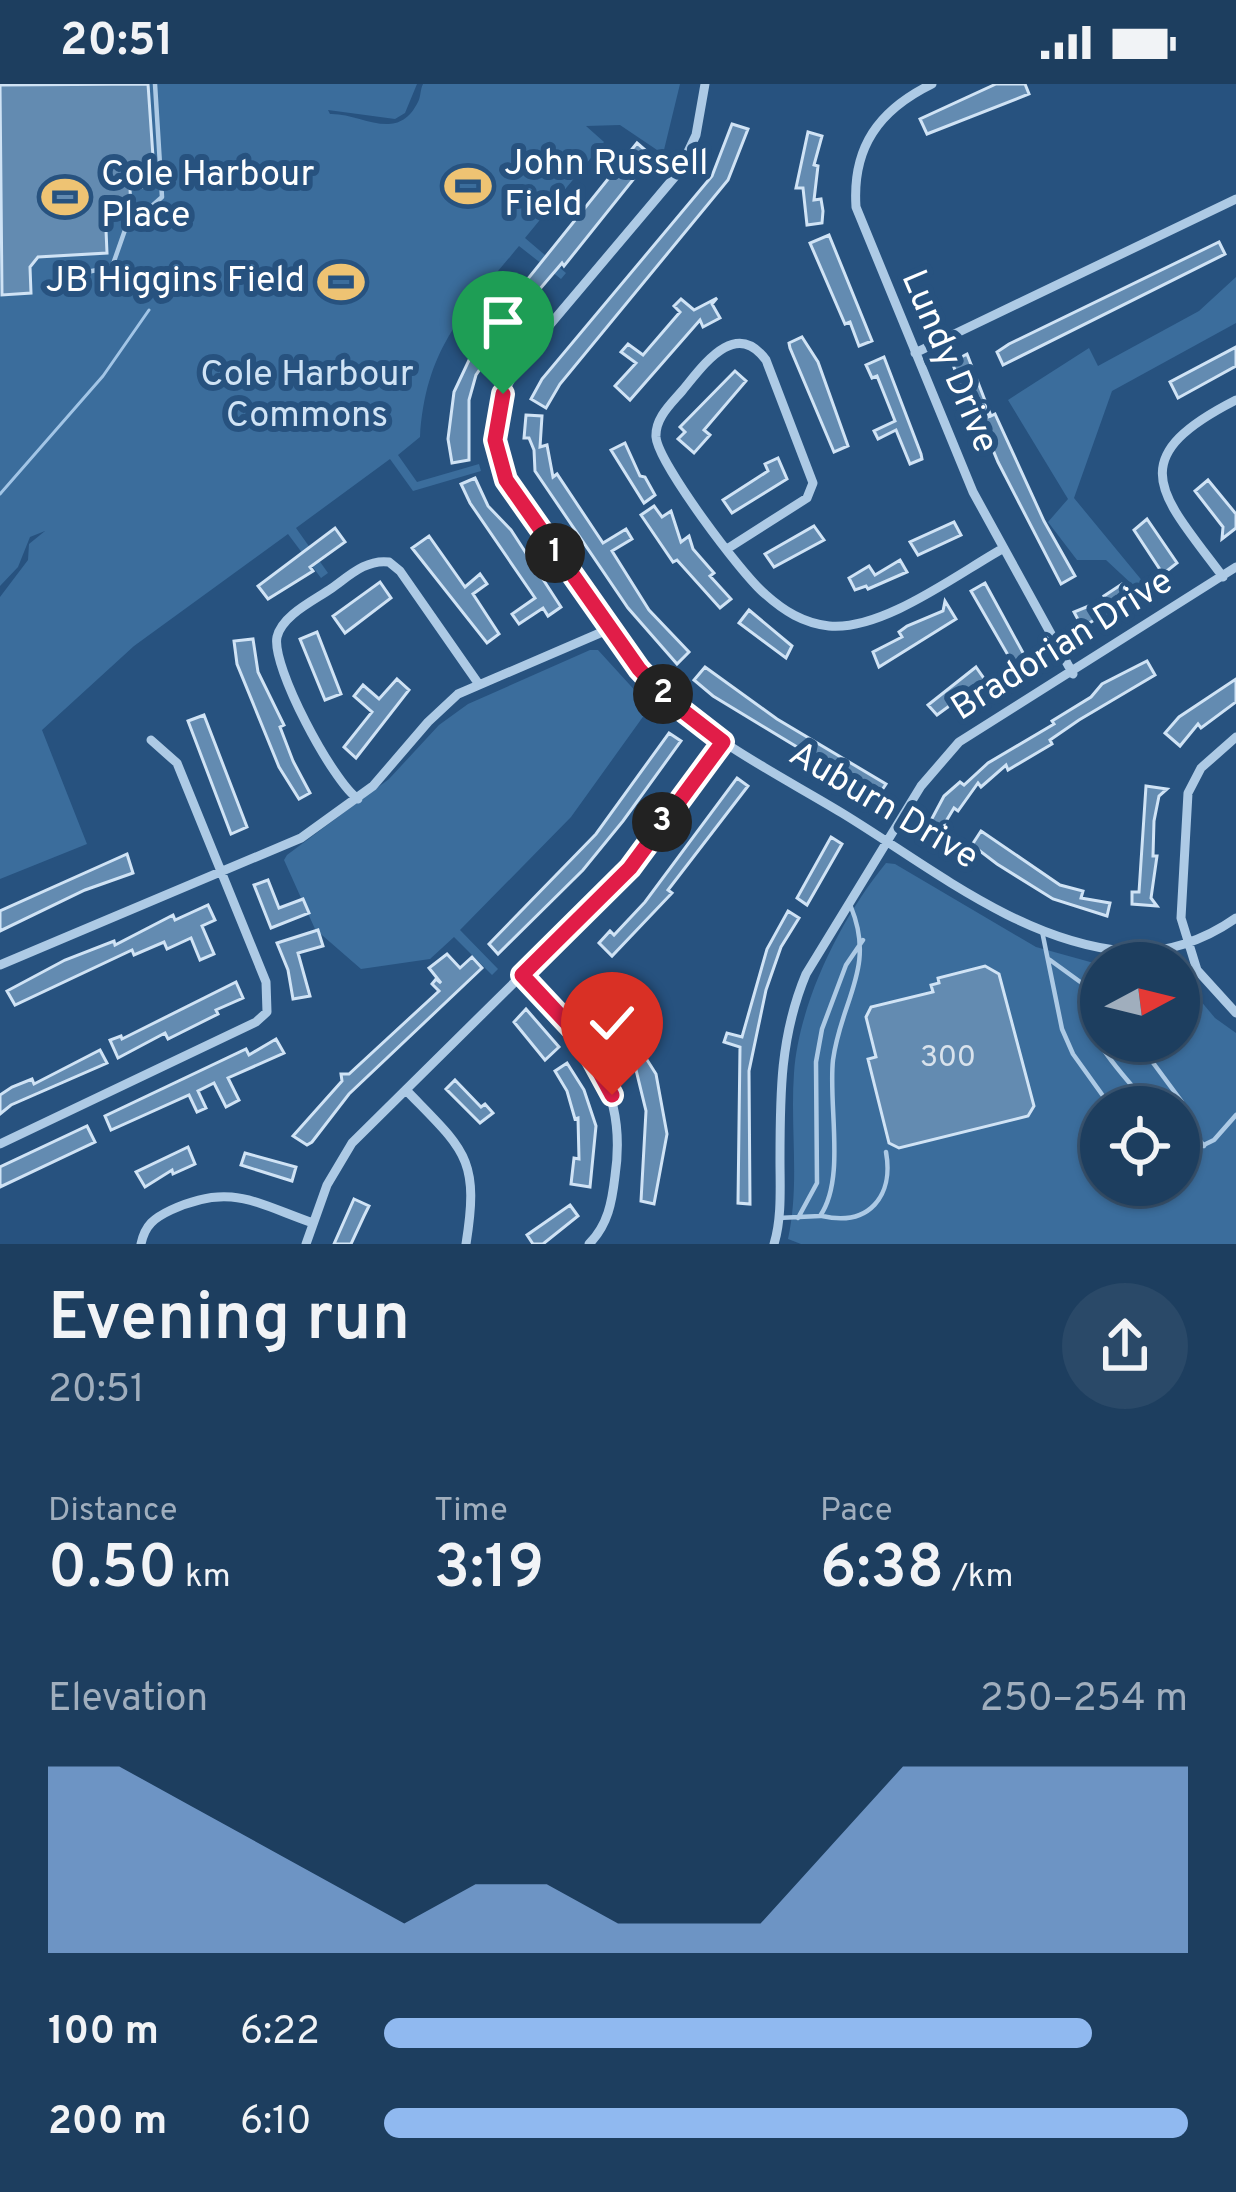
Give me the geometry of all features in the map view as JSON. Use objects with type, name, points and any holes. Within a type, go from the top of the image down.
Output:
[{"type":"street","name":"Auburn Drive","points":[[705,84],[696,136],[682,166],[526,353],[507,384],[496,418],[495,448],[506,480],[607,630],[665,697],[723,742],[888,841],[1042,931],[1080,944]]},
{"type":"street","name":"Lundy Drive","points":[[932,84],[896,105],[874,126],[860,155],[855,190],[861,224],[1002,549],[1072,674]]},
{"type":"street","points":[[915,353],[1236,199]]},
{"type":"street","points":[[727,549],[807,497],[813,483],[764,357],[738,343],[717,351],[660,418],[656,434],[662,455],[727,549],[759,590],[808,622],[848,626],[879,618],[1002,549]]},
{"type":"street","points":[[1223,577],[1168,504],[1163,476],[1169,450],[1181,430],[1236,400]]},
{"type":"street","points":[[358,800],[324,760],[309,729],[277,647],[285,622],[361,568],[388,562],[400,571],[478,683]]},
{"type":"street","name":"Bradorian Drive","points":[[774,1244],[783,1045],[806,974],[921,786],[959,742],[1236,567]]},
{"type":"street","points":[[0,965],[301,838],[358,800],[443,707],[478,683],[607,630]]},
{"type":"street","points":[[1187,942],[1181,918],[1188,794],[1201,768],[1236,737]]},
{"type":"street","points":[[0,1144],[265,1015],[269,1003],[266,982],[177,763],[151,740]]},
{"type":"street","points":[[305,1244],[310,1222],[352,1143],[630,868],[723,742]]},
{"type":"street","name":"Auburn Drive","points":[[1189,942],[1236,918]]},
{"type":"street","points":[[1200,973],[1236,1013]]},
{"type":"street","points":[[522,975],[596,1058],[615,1106],[618,1148],[611,1203],[602,1229],[589,1244]]},
{"type":"street","points":[[406,1090],[452,1138],[469,1165],[473,1197],[466,1244]]},
{"type":"street","points":[[141,1244],[143,1232],[157,1216],[214,1194],[257,1202],[310,1222]]},
{"type":"lane","points":[[77,274],[112,267],[125,230],[162,196],[155,84]]},
{"type":"lane","points":[[820,1216],[832,1192],[833,1060],[860,969],[862,940],[849,902]]},
{"type":"lane","points":[[1042,931],[1062,1029],[1096,1086]]},
{"type":"lane","points":[[798,1218],[817,1183],[816,1062],[822,1029],[846,965],[862,940]]},
{"type":"lane","points":[[1050,959],[1080,981]]},
{"type":"lane","points":[[1116,1062],[1134,1086]]},
{"type":"lane","points":[[1200,1149],[1236,1115]]},
{"type":"lane","points":[[1200,1141],[1204,1147]]},
{"type":"lane","points":[[778,1218],[820,1216],[842,1221],[857,1217],[878,1201],[890,1179],[886,1152]]},
{"type":"green space","name":"Cole Harbour Commons","points":[[0,84],[417,84],[405,113],[395,119],[328,110],[389,124],[410,115],[423,84],[680,84],[663,154],[620,125],[586,126],[604,142],[525,238],[566,273],[561,279],[519,246],[465,312],[439,354],[420,437],[398,455],[417,482],[479,464],[481,471],[413,491],[390,459],[296,528],[328,573],[321,578],[288,534],[134,646],[42,730],[87,844],[0,879],[0,597],[28,560],[29,544],[45,531],[30,537],[18,567],[0,586]]},
{"type":"green space","points":[[1236,277],[1236,323],[1112,391],[1074,498],[1144,583],[1134,586],[1106,560],[1077,560],[1048,522],[1068,499],[1008,400],[1089,348],[1098,366],[1199,311]]},
{"type":"green space","points":[[598,650],[650,707],[571,817],[460,930],[498,969],[492,975],[454,937],[430,959],[361,969],[315,929],[284,860],[287,855],[389,779],[439,725],[468,704]]},
{"type":"green space","points":[[886,863],[895,864],[1036,947],[1080,959],[1080,1062],[1200,1062],[1200,1000],[1236,1033],[1236,1244],[801,1244],[788,1239],[798,1046],[813,990],[853,909]]},
{"type":"building","name":"Cole Harbour Place","points":[[148,84],[155,186],[130,189],[131,206],[105,207],[107,253],[38,257],[30,267],[31,293],[2,295],[0,85]]},
{"type":"building","points":[[996,84],[1025,84],[1029,94],[927,134],[920,119]]},
{"type":"building","points":[[732,124],[748,129],[728,180],[560,384],[546,408],[531,399],[542,379],[712,176]]},
{"type":"building","points":[[808,132],[822,136],[814,165],[818,166],[814,200],[821,199],[823,211],[822,223],[807,225],[803,188],[796,188]]},
{"type":"building","points":[[637,143],[652,156],[564,266],[562,263],[516,317],[476,375],[469,400],[469,460],[452,463],[448,439],[454,392],[478,341]]},
{"type":"building","points":[[829,235],[872,341],[859,346],[810,243]]},
{"type":"building","points":[[1219,242],[1225,254],[1003,365],[997,352],[1009,344]]},
{"type":"building","points":[[717,298],[712,304],[720,318],[703,327],[700,320],[630,400],[615,386],[636,363],[621,352],[628,344],[643,355],[680,312],[674,306],[681,299],[694,310]]},
{"type":"building","points":[[802,337],[818,362],[848,446],[834,452],[790,348],[789,343]]},
{"type":"building","points":[[1236,347],[1236,366],[1178,398],[1170,382]]},
{"type":"building","points":[[967,354],[991,416],[995,414],[1075,576],[1061,584],[998,462],[981,421],[990,416],[968,406],[952,362]]},
{"type":"building","points":[[884,357],[921,454],[922,459],[910,464],[896,430],[878,439],[874,431],[895,421],[877,376],[872,378],[866,365]]},
{"type":"building","points":[[735,371],[746,381],[704,430],[710,435],[694,453],[678,439],[685,432],[680,427]]},
{"type":"building","points":[[526,415],[542,416],[540,447],[547,445],[553,477],[557,474],[603,543],[626,529],[632,539],[612,551],[649,610],[689,652],[677,664],[628,608],[535,471],[534,450],[529,438],[524,438]]},
{"type":"building","points":[[625,443],[655,495],[644,503],[611,450]]},
{"type":"building","points":[[778,458],[787,479],[732,513],[723,500],[768,471],[765,464]]},
{"type":"building","points":[[475,478],[488,506],[511,530],[561,607],[548,616],[543,608],[519,624],[512,614],[535,598],[470,503],[461,484]]},
{"type":"building","points":[[1208,480],[1236,514],[1236,528],[1222,539],[1223,527],[1195,491]]},
{"type":"building","points":[[654,506],[662,517],[671,511],[681,542],[689,536],[693,549],[714,573],[710,576],[731,599],[720,608],[677,560],[673,562],[641,515]]},
{"type":"building","points":[[1147,519],[1177,563],[1163,574],[1134,530]]},
{"type":"building","points":[[954,522],[961,535],[918,555],[910,542]]},
{"type":"building","points":[[814,526],[824,540],[774,567],[765,554]]},
{"type":"building","points":[[335,528],[345,542],[310,567],[313,571],[268,599],[258,586]]},
{"type":"building","points":[[429,536],[465,587],[480,574],[487,584],[473,594],[499,634],[487,643],[412,548]]},
{"type":"building","points":[[900,560],[907,572],[868,589],[855,590],[849,578],[869,566],[875,575]]},
{"type":"building","points":[[380,582],[391,598],[345,633],[333,616]]},
{"type":"building","points":[[985,583],[1028,662],[1016,669],[971,591]]},
{"type":"building","points":[[1122,584],[1132,599],[1082,627],[1074,612],[1106,599]]},
{"type":"building","points":[[945,601],[956,619],[879,667],[873,652],[902,637],[899,632],[907,626],[943,611]]},
{"type":"building","points":[[749,610],[792,646],[786,658],[739,623]]},
{"type":"building","points":[[317,632],[341,694],[325,700],[300,639]]},
{"type":"building","points":[[253,639],[258,672],[310,793],[299,799],[279,767],[237,664],[234,641]]},
{"type":"building","points":[[1147,661],[1155,675],[1079,720],[1050,740],[1052,744],[1008,770],[1006,765],[981,787],[978,783],[939,833],[928,826],[944,796],[960,782],[964,785],[988,763],[1054,724],[1102,684]]},
{"type":"building","points":[[705,667],[777,719],[886,784],[878,796],[713,696],[694,680]]},
{"type":"building","points":[[976,667],[985,680],[937,715],[928,705]]},
{"type":"building","points":[[397,679],[409,690],[356,758],[344,747],[372,712],[354,696],[363,685],[379,699]]},
{"type":"building","points":[[1236,679],[1236,702],[1201,728],[1198,724],[1180,746],[1165,733],[1179,717]]},
{"type":"building","points":[[204,715],[247,827],[231,834],[188,721]]},
{"type":"building","points":[[669,733],[681,741],[623,821],[583,870],[498,954],[489,944],[596,834]]},
{"type":"building","points":[[737,778],[748,786],[668,890],[672,893],[612,956],[599,943],[610,931],[614,935],[645,902]]},
{"type":"building","points":[[1146,786],[1167,789],[1159,796],[1154,821],[1153,856],[1157,856],[1151,898],[1157,906],[1132,904],[1132,892],[1139,892]]},
{"type":"building","points":[[981,831],[1060,885],[1083,891],[1081,898],[1110,903],[1107,916],[1053,899],[997,864],[972,845]]},
{"type":"building","points":[[831,837],[842,844],[807,905],[797,898]]},
{"type":"building","points":[[127,854],[133,873],[85,890],[0,931],[0,911]]},
{"type":"building","points":[[268,880],[279,908],[303,899],[309,913],[271,928],[254,885]]},
{"type":"building","points":[[208,905],[215,920],[202,926],[214,954],[200,960],[191,938],[167,949],[164,942],[134,955],[132,950],[15,1005],[7,991],[65,960],[114,941],[115,945],[173,915],[175,920]]},
{"type":"building","points":[[788,911],[799,918],[781,947],[766,990],[749,1071],[750,1204],[738,1203],[740,1047],[724,1042],[727,1033],[742,1037],[767,949]]},
{"type":"building","points":[[318,930],[323,946],[298,953],[310,996],[293,999],[277,943]]},
{"type":"building","points":[[447,954],[460,968],[472,957],[482,968],[349,1094],[312,1142],[307,1145],[293,1136],[342,1081],[341,1074],[349,1074],[439,991],[432,984],[436,979],[441,983],[429,968]]},
{"type":"building","points":[[985,966],[999,974],[1034,1106],[1028,1116],[899,1148],[889,1143],[868,1059],[876,1057],[866,1017],[871,1007],[933,992],[931,985],[939,983],[938,978]]},
{"type":"building","points":[[236,982],[243,998],[168,1039],[165,1033],[118,1058],[110,1040],[122,1039]]},
{"type":"building","points":[[598,995],[618,1014],[656,1074],[667,1134],[654,1204],[641,1201],[646,1111],[636,1070],[588,1004]]},
{"type":"building","points":[[526,1009],[559,1047],[545,1060],[514,1022]]},
{"type":"building","points":[[276,1039],[284,1053],[228,1078],[239,1100],[226,1107],[214,1083],[198,1091],[206,1108],[197,1112],[189,1095],[111,1130],[105,1116]]},
{"type":"building","points":[[100,1050],[107,1063],[0,1114],[0,1095],[12,1087],[32,1079],[34,1084]]},
{"type":"building","points":[[567,1063],[584,1090],[596,1126],[590,1187],[571,1184],[574,1158],[579,1159],[578,1118],[555,1071]]},
{"type":"building","points":[[455,1080],[493,1113],[480,1123],[446,1089]]},
{"type":"building","points":[[87,1126],[95,1142],[0,1187],[0,1167]]},
{"type":"building","points":[[188,1147],[195,1164],[173,1174],[172,1170],[145,1187],[136,1172]]},
{"type":"building","points":[[245,1153],[296,1167],[292,1181],[241,1165]]},
{"type":"building","points":[[354,1199],[369,1206],[351,1244],[334,1244]]},
{"type":"building","points":[[570,1205],[578,1216],[543,1244],[533,1244],[527,1235]]},
{"type":"waterway","points":[[0,494],[103,376],[149,310]]},
{"type":"place","name":"John Russell Field","points":[[468,186]]},
{"type":"place","name":"Cole Harbour Place","points":[[65,197]]},
{"type":"place","name":"JB Higgins Field","points":[[341,282]]},
{"type":"route","points":[[503,394],[495,448],[506,480],[607,630],[639,669],[665,697],[723,742],[630,868],[522,975],[581,1038],[596,1058],[612,1095]]}]
